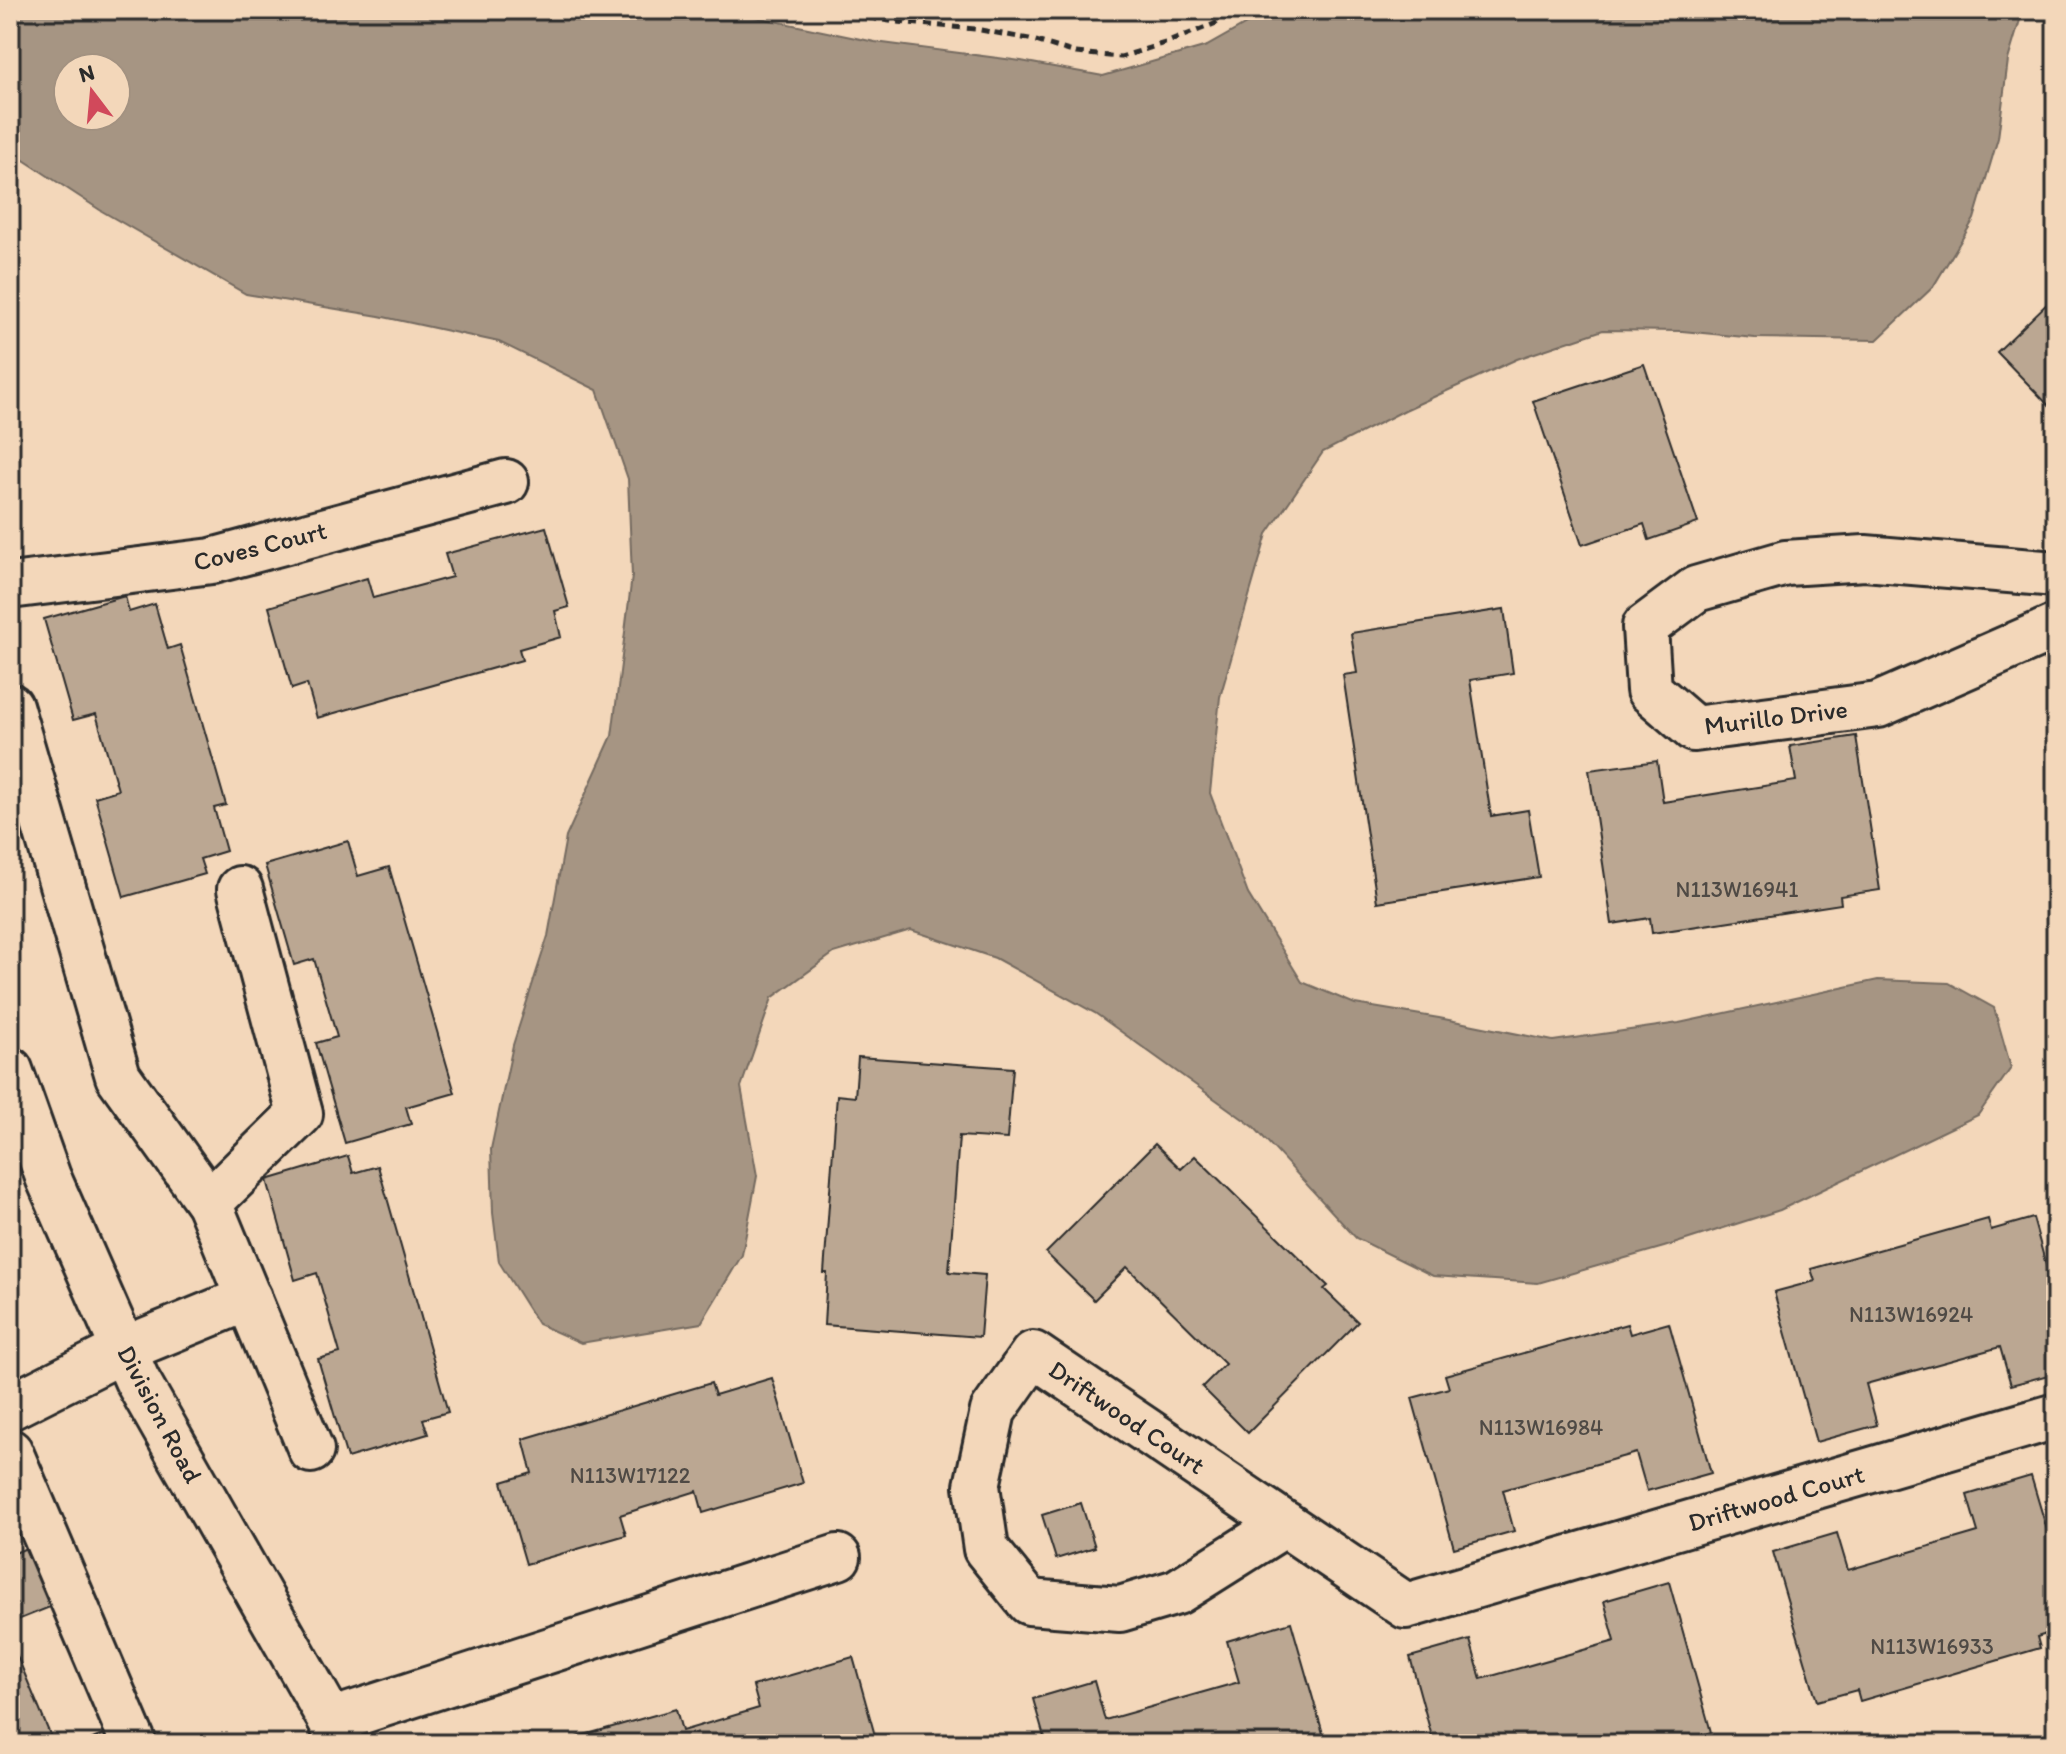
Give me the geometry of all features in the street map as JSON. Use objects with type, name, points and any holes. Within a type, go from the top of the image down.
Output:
[{"type":"street","name":"Coves Court","points":[[10,586],[212,561],[506,482]]},
{"type":"street","name":"Murillo Drive","points":[[2056,574],[1865,558],[1786,563],[1771,567],[1696,589],[1645,627],[1649,690],[1694,729],[1878,705],[2056,627]]},
{"type":"street","points":[[10,706],[118,1076],[209,1203],[311,1450]]},
{"type":"street","points":[[209,1203],[300,1114],[240,889]]},
{"type":"street","name":"Division Road","points":[[10,1070],[48,1177],[137,1380],[336,1732]]},
{"type":"street","points":[[10,1407],[125,1349],[249,1298]]},
{"type":"street","name":"Driftwood Court","points":[[1285,1524],[1177,1592],[1120,1609],[1029,1602],[986,1549],[977,1486],[993,1411],[1033,1354],[1285,1524],[1406,1606],[2056,1416]]},
{"type":"street","points":[[10,1452],[134,1744]]},
{"type":"street","points":[[336,1732],[838,1557]]},
{"type":"path","points":[[814,10],[975,29],[1029,39],[1076,53],[1121,57],[1214,24],[1239,10]]},
{"type":"shaded area","points":[[10,10],[722,10],[875,42],[1021,61],[1103,76],[1207,46],[1271,10],[2023,10],[2008,60],[1998,138],[1974,219],[1933,287],[1877,340],[1755,338],[1682,331],[1603,330],[1517,359],[1405,410],[1323,452],[1267,534],[1220,697],[1210,793],[1248,894],[1302,982],[1355,1004],[1553,1041],[1679,1023],[1878,980],[1949,983],[1994,1008],[2011,1068],[1978,1115],[1780,1210],[1538,1283],[1433,1276],[1356,1238],[1254,1127],[1095,1013],[995,958],[911,930],[834,953],[772,998],[741,1087],[757,1176],[742,1255],[701,1323],[581,1343],[538,1324],[499,1262],[493,1213],[491,1149],[513,1045],[548,936],[566,837],[612,736],[632,576],[628,479],[597,390],[499,342],[379,316],[246,294],[100,210],[10,151]]},
{"type":"building","points":[[2056,295],[2056,413],[1997,352]]},
{"type":"building","points":[[1644,364],[1698,523],[1649,540],[1644,524],[1582,545],[1533,401]]},
{"type":"building","points":[[546,527],[569,607],[555,611],[561,637],[519,649],[522,660],[317,718],[307,684],[292,689],[269,607],[367,578],[373,598],[452,577],[445,554]]},
{"type":"building","points":[[125,596],[129,612],[155,604],[168,649],[180,645],[226,805],[214,808],[226,851],[200,859],[205,874],[124,897],[95,797],[118,790],[96,714],[73,720],[44,619]]},
{"type":"building","points":[[1504,609],[1513,673],[1470,680],[1491,816],[1528,810],[1539,877],[1377,902],[1343,675],[1357,673],[1351,633]]},
{"type":"building","points":[[1856,736],[1880,890],[1840,896],[1841,904],[1652,933],[1650,918],[1612,924],[1589,770],[1657,761],[1663,802],[1796,781],[1790,746]]},
{"type":"building","points":[[348,841],[358,876],[389,867],[455,1093],[406,1107],[411,1124],[345,1143],[316,1043],[337,1037],[314,959],[294,965],[265,865]]},
{"type":"building","points":[[858,1057],[1013,1068],[1007,1139],[959,1136],[949,1272],[985,1275],[980,1337],[824,1325],[827,1273],[824,1273],[837,1095],[855,1097]]},
{"type":"building","points":[[1155,1144],[1181,1169],[1195,1156],[1328,1286],[1324,1289],[1358,1322],[1248,1433],[1202,1387],[1225,1364],[1127,1267],[1094,1300],[1046,1253]]},
{"type":"building","points":[[348,1156],[353,1173],[378,1166],[448,1412],[423,1419],[428,1434],[347,1458],[318,1359],[340,1353],[317,1273],[295,1280],[267,1180]]},
{"type":"building","points":[[2033,1218],[2056,1301],[2056,1373],[2011,1385],[2000,1347],[1866,1384],[1877,1425],[1816,1442],[1774,1292],[1815,1281],[1811,1269],[1988,1219],[1991,1230]]},
{"type":"building","points":[[1669,1323],[1711,1473],[1647,1491],[1636,1453],[1503,1490],[1514,1531],[1454,1548],[1412,1398],[1449,1388],[1445,1375],[1627,1324],[1630,1334]]},
{"type":"building","points":[[772,1378],[803,1483],[703,1513],[697,1491],[620,1515],[626,1535],[526,1564],[502,1482],[532,1473],[523,1439],[711,1383],[715,1395]]},
{"type":"building","points":[[2031,1476],[2056,1560],[2056,1631],[2037,1637],[2040,1648],[1860,1701],[1857,1690],[1817,1701],[1773,1552],[1837,1533],[1848,1570],[1978,1532],[1967,1495]]},
{"type":"building","points":[[1081,1503],[1095,1547],[1056,1559],[1042,1515]]},
{"type":"building","points":[[31,1546],[55,1605],[10,1623],[10,1555]]},
{"type":"building","points":[[1669,1582],[1711,1732],[1674,1744],[1434,1744],[1410,1657],[1470,1640],[1481,1679],[1615,1641],[1604,1601]]},
{"type":"building","points":[[1291,1622],[1326,1744],[1046,1744],[1033,1699],[1094,1681],[1105,1720],[1239,1682],[1227,1641]]},
{"type":"building","points":[[10,1639],[54,1744],[10,1744]]},
{"type":"building","points":[[853,1657],[876,1739],[861,1744],[579,1744],[577,1737],[676,1709],[682,1731],[759,1708],[753,1686]]},
{"type":"building","points":[[111,1731],[117,1744],[81,1744]]}]
